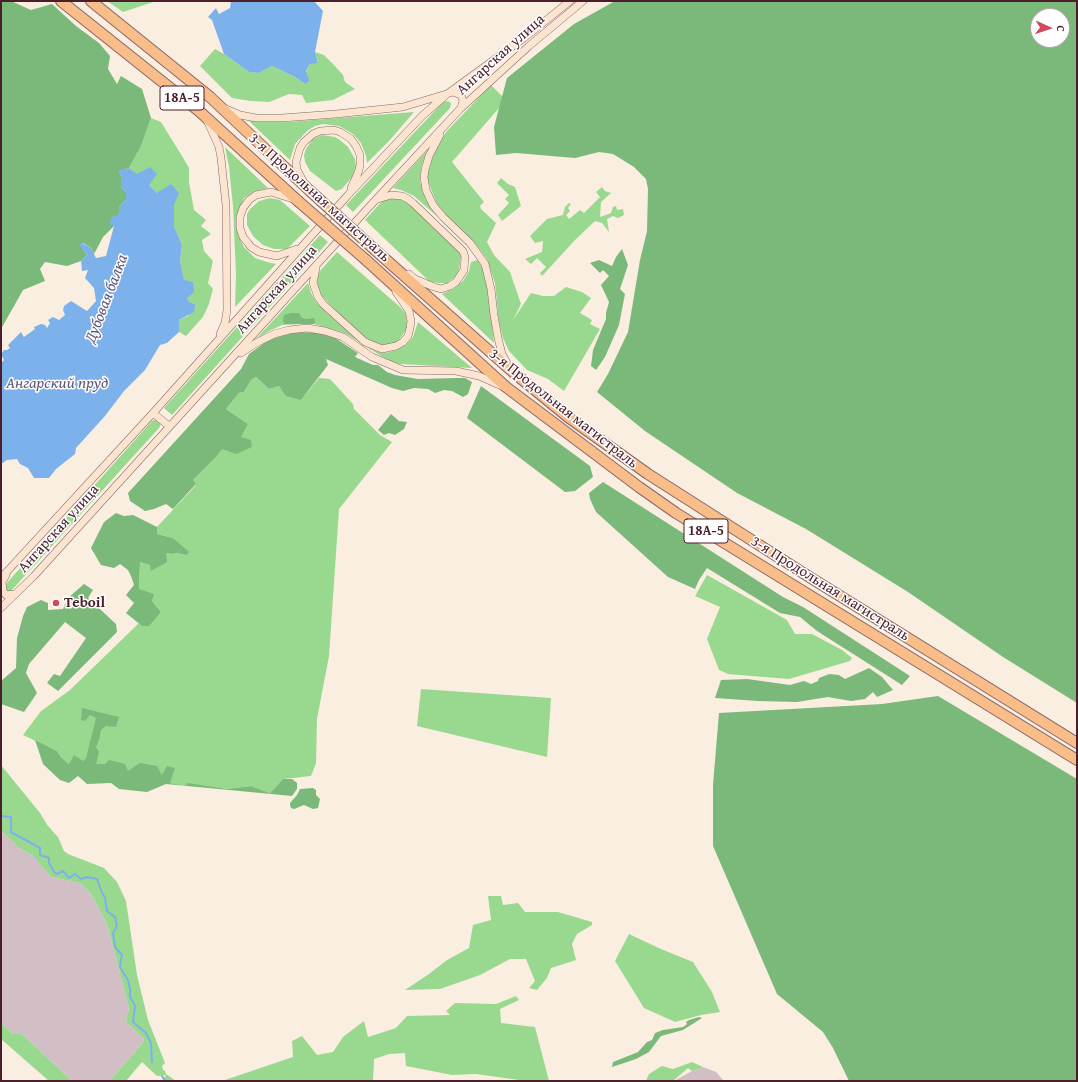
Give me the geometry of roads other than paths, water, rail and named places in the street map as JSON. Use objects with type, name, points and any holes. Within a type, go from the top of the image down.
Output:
[{"type":"highway","name":"3-я Продольная магистраль","points":[[61,1],[199,112],[506,387],[639,487],[676,512],[1077,760]]},
{"type":"highway","name":"3-я Продольная магистраль","points":[[91,1],[210,98],[375,250],[513,372],[568,417],[654,478],[811,578],[1077,743]]},
{"type":"main road","name":"Ангарская улица","points":[[1,578],[153,413],[348,195],[422,116],[447,94],[524,38],[570,1]]},
{"type":"main road","name":"Ангарская улица","points":[[1,608],[17,594],[169,426],[231,360],[321,259],[460,109],[529,46],[583,1]]},
{"type":"main road","points":[[210,98],[226,109],[240,115],[256,118],[282,118],[373,111],[403,107],[453,92],[461,95],[463,101],[460,109],[437,138],[426,163],[424,177],[426,190],[433,205],[443,217],[470,243],[485,264],[490,282],[500,347],[506,362],[513,372]]},
{"type":"main road","points":[[199,112],[206,119],[219,147],[222,158],[226,205],[227,310],[222,331],[213,346]]},
{"type":"main road","points":[[309,190],[301,179],[297,170],[296,162],[300,148],[313,134],[320,131],[334,130],[351,139],[360,154],[360,166],[358,173],[348,195]]},
{"type":"main road","points":[[298,201],[271,192],[256,195],[249,200],[243,208],[240,218],[240,228],[243,237],[251,247],[259,252],[278,256],[301,248]]},
{"type":"main road","points":[[369,207],[379,199],[391,195],[402,196],[408,199],[460,247],[465,257],[464,270],[456,282],[441,289],[415,279],[375,250]]},
{"type":"main road","points":[[321,259],[314,272],[313,283],[318,297],[323,304],[364,342],[382,349],[396,346],[403,342],[408,336],[411,321],[409,311],[404,302],[390,285],[366,260]]},
{"type":"main road","points":[[231,360],[256,343],[274,334],[289,330],[307,328],[325,331],[343,337],[372,357],[402,370],[456,371],[479,376],[506,387]]},
{"type":"main road","points":[[153,413],[169,426]]},
{"type":"main road","points":[[9,570],[2,582],[3,591],[6,595],[17,594]]},
{"type":"water","points":[[231,1],[314,1],[323,11],[315,52],[318,63],[310,64],[306,71],[309,81],[305,84],[295,77],[272,66],[259,73],[249,72],[224,54],[212,20],[208,17],[216,8],[219,14],[230,8]]},
{"type":"water","name":"Ангарский пруд","points":[[150,167],[157,174],[149,185],[157,193],[171,184],[179,193],[174,205],[174,226],[182,245],[180,261],[184,280],[193,282],[194,292],[187,298],[189,302],[195,304],[194,312],[179,320],[179,332],[167,343],[160,345],[145,370],[124,391],[105,416],[76,448],[75,454],[56,469],[49,478],[34,478],[28,468],[20,464],[17,459],[7,460],[1,464],[1,363],[4,360],[1,354],[4,350],[10,348],[8,345],[21,332],[24,337],[35,329],[34,327],[41,324],[45,325],[47,328],[50,323],[48,320],[53,317],[59,320],[65,315],[63,310],[64,306],[71,301],[87,311],[96,301],[94,288],[85,278],[88,270],[82,271],[81,261],[87,255],[79,245],[82,243],[91,248],[96,258],[106,256],[114,226],[109,224],[112,217],[119,214],[119,207],[126,200],[126,192],[121,187],[121,176],[118,171],[129,168],[137,174]]},
{"type":"waterway","points":[[1,816],[11,817],[11,832],[40,848],[40,855],[49,858],[49,863],[54,872],[57,874],[63,871],[69,878],[75,874],[81,879],[87,877],[97,879],[105,898],[107,911],[115,917],[117,926],[113,933],[115,947],[122,955],[120,967],[128,980],[130,997],[135,1006],[133,1022],[146,1033],[151,1043],[152,1062]]},
{"type":"waterway","points":[[162,1076],[165,1081]]},
{"type":"place","name":"Teboil","points":[[56,603]]},
{"type":"water label","name":"Дубовая балка","points":[[107,299]]}]
